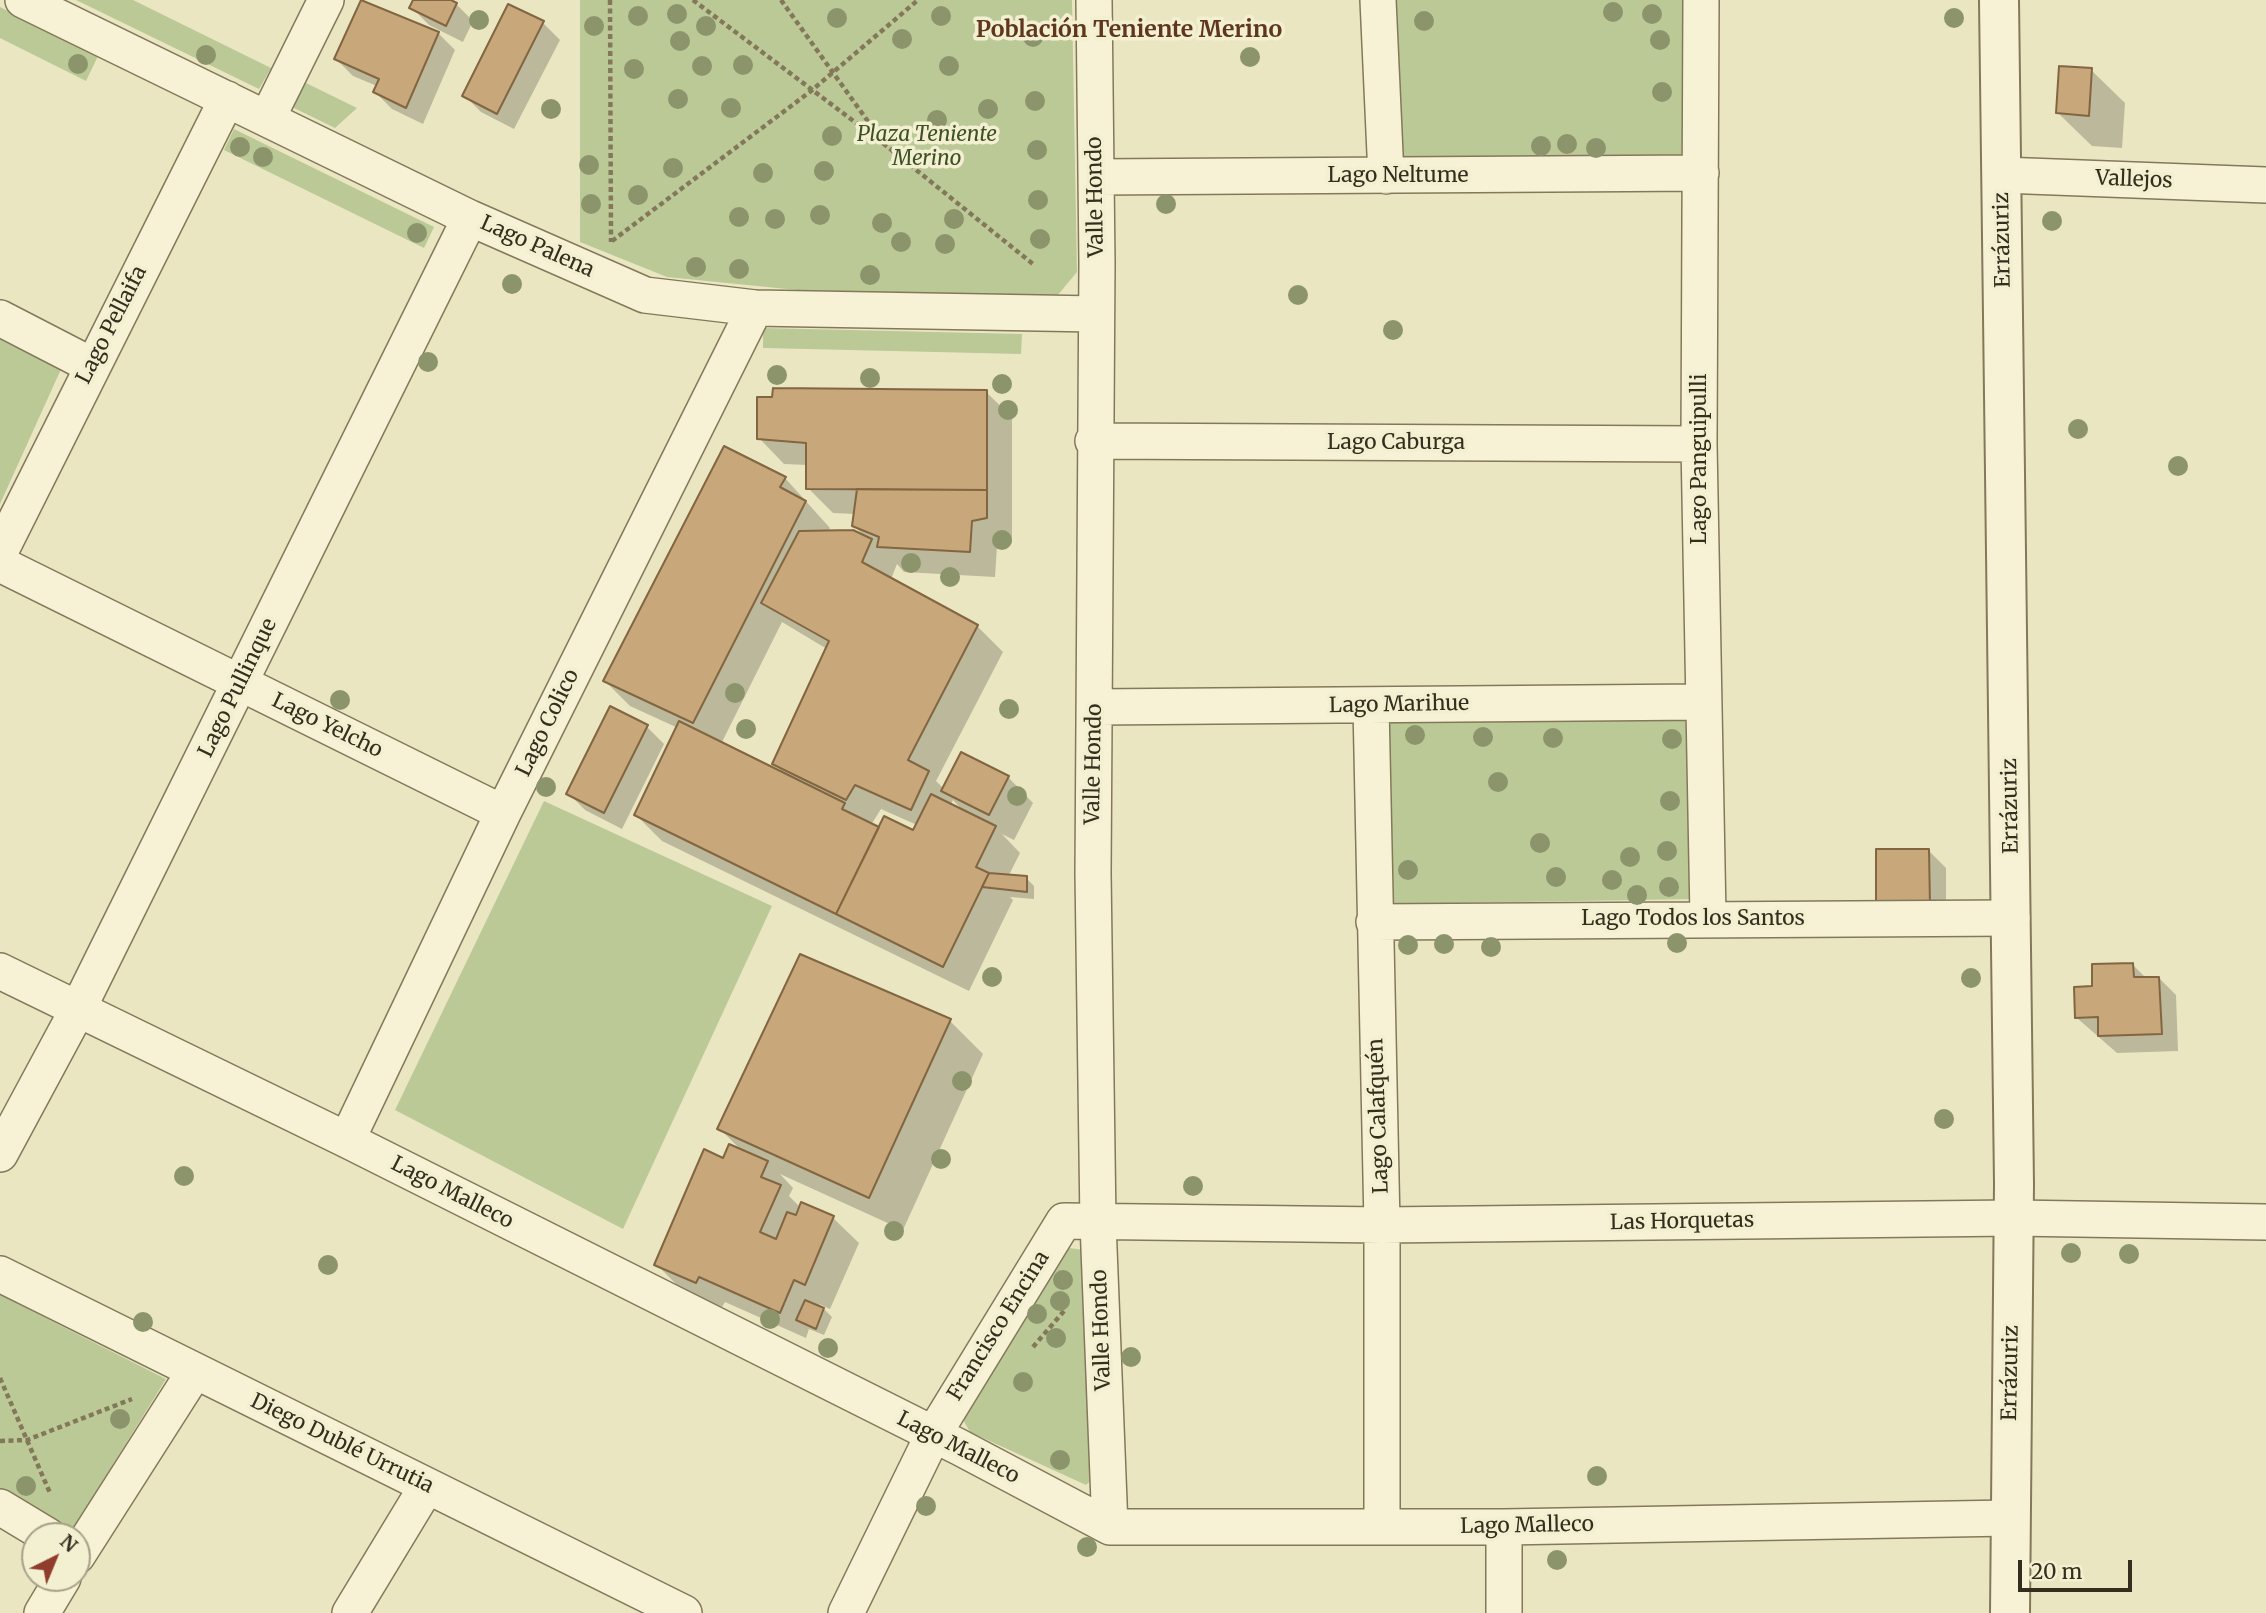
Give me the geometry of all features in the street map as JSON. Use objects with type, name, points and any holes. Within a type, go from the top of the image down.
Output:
[{"type":"street","name":"Lago Palena","points":[[23,0],[470,218],[645,295],[755,309],[1096,314]]},
{"type":"street","points":[[267,119],[327,0]]},
{"type":"street","name":"Valle Hondo","points":[[1094,0],[1096,314],[1093,441],[1093,873],[1098,1223],[1110,1527]]},
{"type":"street","points":[[1378,0],[1386,176]]},
{"type":"street","name":"Lago Panguipulli","points":[[1702,0],[1699,444],[1708,917]]},
{"type":"street","name":"Errázuriz","points":[[1999,0],[2012,918],[2014,1218],[2010,1613]]},
{"type":"street","name":"Lago Pellaifa","points":[[0,552],[91,365],[227,99]]},
{"type":"street","name":"Lago Neltume","points":[[1096,177],[1701,173]]},
{"type":"street","name":"Vallejos","points":[[2002,175],[2266,185]]},
{"type":"street","name":"Lago Pullinque","points":[[0,1154],[78,1009],[470,218]]},
{"type":"street","name":"Lago Colico","points":[[347,1140],[503,813],[755,309]]},
{"type":"street","points":[[0,318],[91,365]]},
{"type":"street","name":"Lago Caburga","points":[[1093,441],[1699,444]]},
{"type":"street","name":"Lago Yelcho","points":[[0,564],[503,813]]},
{"type":"street","name":"Lago Marihue","points":[[1095,707],[1702,702]]},
{"type":"street","name":"Lago Calafquén","points":[[1371,706],[1382,1225],[1382,1526]]},
{"type":"street","name":"Lago Todos los Santos","points":[[1374,922],[1708,917],[2012,918]]},
{"type":"street","name":"Lago Malleco","points":[[0,971],[347,1140],[1110,1527],[1504,1527],[2009,1518]]},
{"type":"street","name":"Las Horquetas","points":[[1098,1223],[1382,1225],[2014,1218],[2266,1222]]},
{"type":"street","name":"Francisco Encina","points":[[846,1613],[933,1435],[1064,1221],[1098,1223]]},
{"type":"street","name":"Diego Dublé Urrutia","points":[[0,1274],[427,1486],[646,1605],[684,1613]]},
{"type":"street","points":[[91,1533],[195,1371]]},
{"type":"street","points":[[350,1613],[427,1486]]},
{"type":"street","points":[[0,1507],[25,1522]]},
{"type":"street","points":[[1504,1527],[1504,1613]]},
{"type":"street","points":[[42,1613],[55,1592]]},
{"type":"path","points":[[607,277],[611,242],[610,0]]},
{"type":"path","points":[[692,0],[884,144],[1033,264]]},
{"type":"path","points":[[781,0],[884,144]]},
{"type":"path","points":[[611,242],[811,91],[918,0]]},
{"type":"path","points":[[0,1378],[52,1500]]},
{"type":"path","points":[[0,1441],[27,1440],[143,1395]]},
{"type":"green space","points":[[76,0],[133,0],[271,68],[259,89]]},
{"type":"green space","name":"Plaza Teniente Merino","points":[[580,0],[1072,0],[1077,272],[1057,296],[807,291],[667,277],[580,242]]},
{"type":"green space","points":[[1395,0],[1687,0],[1689,164],[1398,166]]},
{"type":"green space","points":[[0,7],[98,56],[86,81],[0,38]]},
{"type":"green space","points":[[304,82],[357,108],[335,128],[292,107]]},
{"type":"green space","points":[[234,129],[434,227],[424,248],[224,150]]},
{"type":"green space","points":[[763,328],[1022,334],[1021,354],[763,348]]},
{"type":"green space","points":[[0,335],[62,367],[0,504]]},
{"type":"green space","points":[[1690,716],[1697,899],[1393,904],[1385,719]]},
{"type":"green space","points":[[544,801],[772,906],[623,1229],[395,1110]]},
{"type":"green space","points":[[1061,1247],[1085,1250],[1093,1478],[1086,1485],[970,1432],[962,1418]]},
{"type":"green space","points":[[0,1295],[166,1379],[77,1522],[54,1522],[0,1491]]},
{"type":"building","points":[[361,0],[439,32],[406,108],[373,92],[379,79],[334,59]]},
{"type":"building","points":[[413,0],[451,0],[457,3],[446,26],[409,8]]},
{"type":"building","points":[[508,4],[544,21],[497,114],[462,96]]},
{"type":"building","points":[[2059,66],[2092,68],[2089,116],[2056,113]]},
{"type":"building","points":[[773,388],[987,390],[987,490],[806,489],[806,443],[757,439],[757,397],[772,397]]},
{"type":"building","points":[[724,446],[786,477],[780,487],[806,501],[693,723],[603,681]]},
{"type":"building","points":[[857,489],[987,490],[987,518],[972,521],[970,552],[877,547],[879,537],[852,526]]},
{"type":"building","points":[[853,530],[872,539],[862,562],[978,625],[908,760],[929,771],[911,810],[855,785],[846,800],[772,764],[829,641],[761,603],[799,531]]},
{"type":"building","points":[[610,706],[648,725],[604,813],[566,794]]},
{"type":"building","points":[[679,721],[845,803],[842,809],[879,827],[836,914],[634,815]]},
{"type":"building","points":[[961,752],[1009,776],[989,815],[941,791]]},
{"type":"building","points":[[931,794],[996,826],[976,867],[989,873],[943,967],[836,914],[884,816],[913,830]]},
{"type":"building","points":[[1876,849],[1929,849],[1930,906],[1876,906]]},
{"type":"building","points":[[989,873],[1027,876],[1027,892],[982,887]]},
{"type":"building","points":[[800,954],[951,1019],[869,1198],[717,1129]]},
{"type":"building","points":[[2133,963],[2134,977],[2159,977],[2162,1034],[2098,1036],[2098,1017],[2075,1018],[2074,987],[2092,986],[2092,964]]},
{"type":"building","points":[[729,1144],[768,1161],[761,1177],[781,1185],[760,1232],[776,1239],[787,1212],[796,1215],[801,1202],[834,1216],[805,1285],[794,1280],[780,1313],[699,1277],[696,1283],[654,1265],[704,1149],[723,1158]]},
{"type":"building","points":[[805,1300],[824,1308],[816,1329],[796,1320]]},
{"type":"district","name":"Población Teniente Merino","points":[[1129,30]]}]
